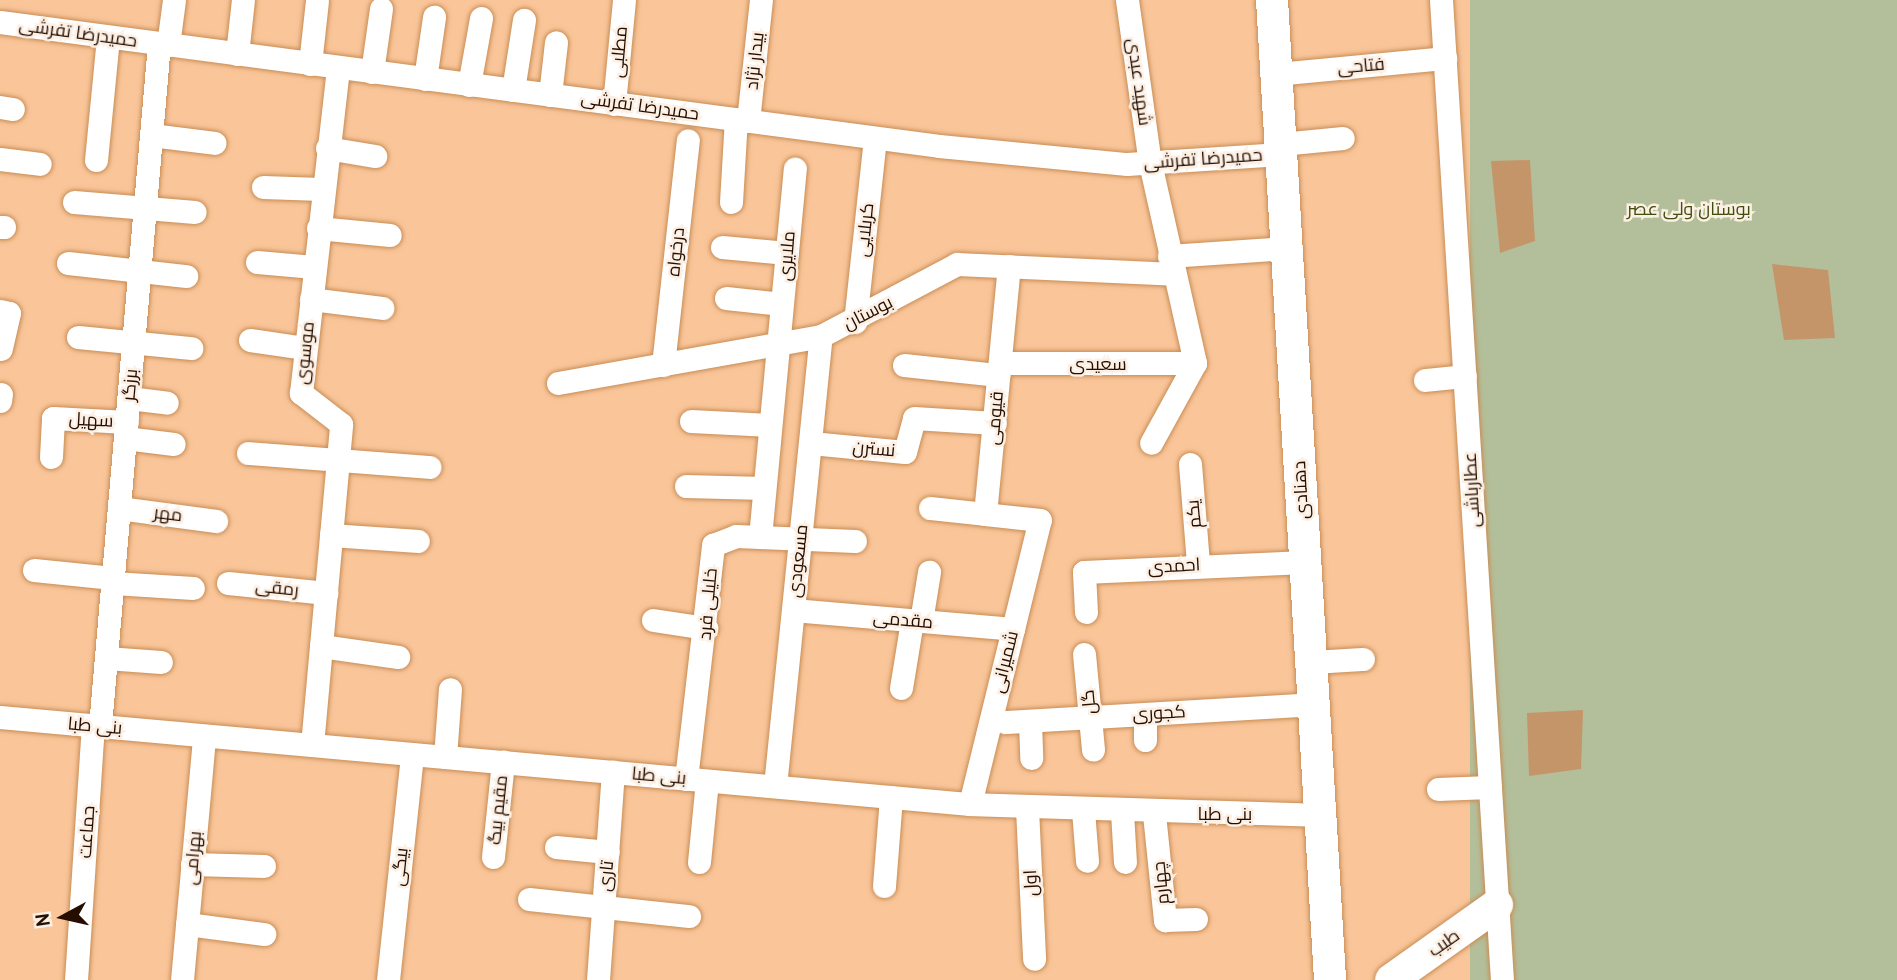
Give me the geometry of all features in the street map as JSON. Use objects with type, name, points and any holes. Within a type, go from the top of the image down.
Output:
[{"type":"main road","name":"دهنادی","points":[[1272,0],[1330,980]]},
{"type":"main road","name":"طیب","points":[[1391,980],[1497,905]]},
{"type":"street","name":"برزگر","points":[[97,726],[106,657],[151,135],[163,45],[174,0]]},
{"type":"street","points":[[236,54],[243,0]]},
{"type":"street","name":"مطلبی","points":[[614,104],[624,0]]},
{"type":"street","name":"بیدار نژاد","points":[[731,202],[761,0]]},
{"type":"street","name":"شهید عبدی","points":[[1128,0],[1150,163]]},
{"type":"street","name":"عطارباشی","points":[[1441,0],[1502,980]]},
{"type":"street","points":[[310,64],[317,1]]},
{"type":"street","points":[[372,72],[381,9]]},
{"type":"street","points":[[425,79],[434,17]]},
{"type":"street","points":[[469,85],[481,18]]},
{"type":"street","points":[[513,90],[524,20]]},
{"type":"street","name":"حمیدرضا تفرشی","points":[[0,22],[874,138],[1150,163],[1281,149],[1343,138]]},
{"type":"street","points":[[96,160],[108,37]]},
{"type":"street","points":[[550,95],[556,42]]},
{"type":"street","name":"فتاحی","points":[[1276,74],[1445,58]]},
{"type":"street","name":"موسوی","points":[[313,746],[341,424],[301,393],[321,189],[338,67]]},
{"type":"street","points":[[151,135],[215,143]]},
{"type":"street","name":"کربلایی","points":[[855,322],[874,138]]},
{"type":"street","name":"درخواه","points":[[663,365],[688,140]]},
{"type":"street","points":[[327,148],[375,156]]},
{"type":"street","points":[[0,159],[40,164]]},
{"type":"street","points":[[1150,163],[1195,363],[1151,443]]},
{"type":"street","name":"ملایری","points":[[778,344],[795,169]]},
{"type":"street","points":[[263,187],[321,189]]},
{"type":"street","points":[[74,202],[195,212]]},
{"type":"street","points":[[318,228],[390,235]]},
{"type":"street","points":[[722,247],[787,253]]},
{"type":"street","name":"بوستان","points":[[558,383],[821,335],[855,322],[957,264],[1172,265],[1287,248]]},
{"type":"street","points":[[257,262],[314,267]]},
{"type":"street","points":[[68,263],[186,276]]},
{"type":"street","name":"قیومی","points":[[985,514],[1009,266]]},
{"type":"street","points":[[726,298],[782,304]]},
{"type":"street","points":[[311,299],[382,308]]},
{"type":"street","points":[[0,311],[9,313],[1,349]]},
{"type":"street","name":"مسعودی","points":[[775,786],[821,335]]},
{"type":"street","points":[[78,337],[191,348]]},
{"type":"street","points":[[250,340],[306,348]]},
{"type":"street","points":[[778,344],[760,537],[855,541]]},
{"type":"street","name":"سعیدی","points":[[904,365],[999,369],[1195,363]]},
{"type":"street","points":[[1425,380],[1465,376]]},
{"type":"street","points":[[129,398],[167,403]]},
{"type":"street","name":"سهیل","points":[[51,457],[53,418],[126,430]]},
{"type":"street","name":"نسترن","points":[[811,443],[905,452],[914,418],[995,422]]},
{"type":"street","points":[[691,421],[770,425]]},
{"type":"street","points":[[126,430],[174,444]]},
{"type":"street","points":[[248,453],[429,467]]},
{"type":"street","name":"یکم","points":[[1190,464],[1198,564]]},
{"type":"street","points":[[686,486],[764,488]]},
{"type":"street","name":"مهر","points":[[119,508],[216,521]]},
{"type":"street","points":[[930,508],[985,514]]},
{"type":"street","name":"شمیرانی","points":[[970,804],[1040,520],[985,514]]},
{"type":"street","points":[[331,535],[418,541]]},
{"type":"street","name":"خلیلی فرد","points":[[699,862],[697,780],[713,545],[724,538],[760,537]]},
{"type":"street","name":"احمدی","points":[[1086,612],[1084,572],[1198,564],[1305,562]]},
{"type":"street","points":[[34,570],[193,588]]},
{"type":"street","points":[[901,688],[929,572]]},
{"type":"street","name":"رمقی","points":[[228,583],[326,593]]},
{"type":"street","name":"مقدمی","points":[[793,610],[1013,629]]},
{"type":"street","points":[[653,620],[706,628]]},
{"type":"street","points":[[321,646],[398,657]]},
{"type":"street","name":"گل","points":[[1084,654],[1093,750]]},
{"type":"street","points":[[106,657],[162,662]]},
{"type":"street","points":[[1311,662],[1363,659]]},
{"type":"street","points":[[445,757],[450,689]]},
{"type":"street","name":"کجوری","points":[[1005,722],[1314,704]]},
{"type":"street","points":[[1145,714],[1145,740]]},
{"type":"street","name":"بنی طبا","points":[[0,720],[97,726],[970,804],[1154,814],[1320,815]]},
{"type":"street","points":[[1030,721],[1031,758]]},
{"type":"street","name":"جماعت","points":[[76,980],[97,726]]},
{"type":"street","name":"بهرامی","points":[[189,979],[187,924],[204,736]]},
{"type":"street","name":"بیگی","points":[[388,980],[412,754]]},
{"type":"street","name":"مقیم بیگ","points":[[493,857],[503,762]]},
{"type":"street","name":"تاری","points":[[598,980],[613,772]]},
{"type":"street","points":[[1438,789],[1490,787]]},
{"type":"street","points":[[884,886],[891,797]]},
{"type":"street","name":"اول","points":[[1027,808],[1034,959]]},
{"type":"street","points":[[1083,810],[1087,861]]},
{"type":"street","points":[[1122,812],[1125,862]]},
{"type":"street","name":"چهارم","points":[[1154,814],[1165,920],[1196,919]]},
{"type":"street","points":[[556,847],[608,852]]},
{"type":"street","points":[[192,864],[264,866]]},
{"type":"street","points":[[529,899],[689,916]]},
{"type":"street","points":[[187,924],[264,934]]},
{"type":"green space","name":"بوستان ولی عصر","points":[[1470,0],[1897,0],[1897,980],[1470,980]]},
{"type":"building","points":[[1530,160],[1535,241],[1500,253],[1491,161]]},
{"type":"building","points":[[1772,264],[1828,270],[1835,338],[1784,340]]},
{"type":"building","points":[[1583,710],[1581,769],[1529,776],[1527,713]]}]
